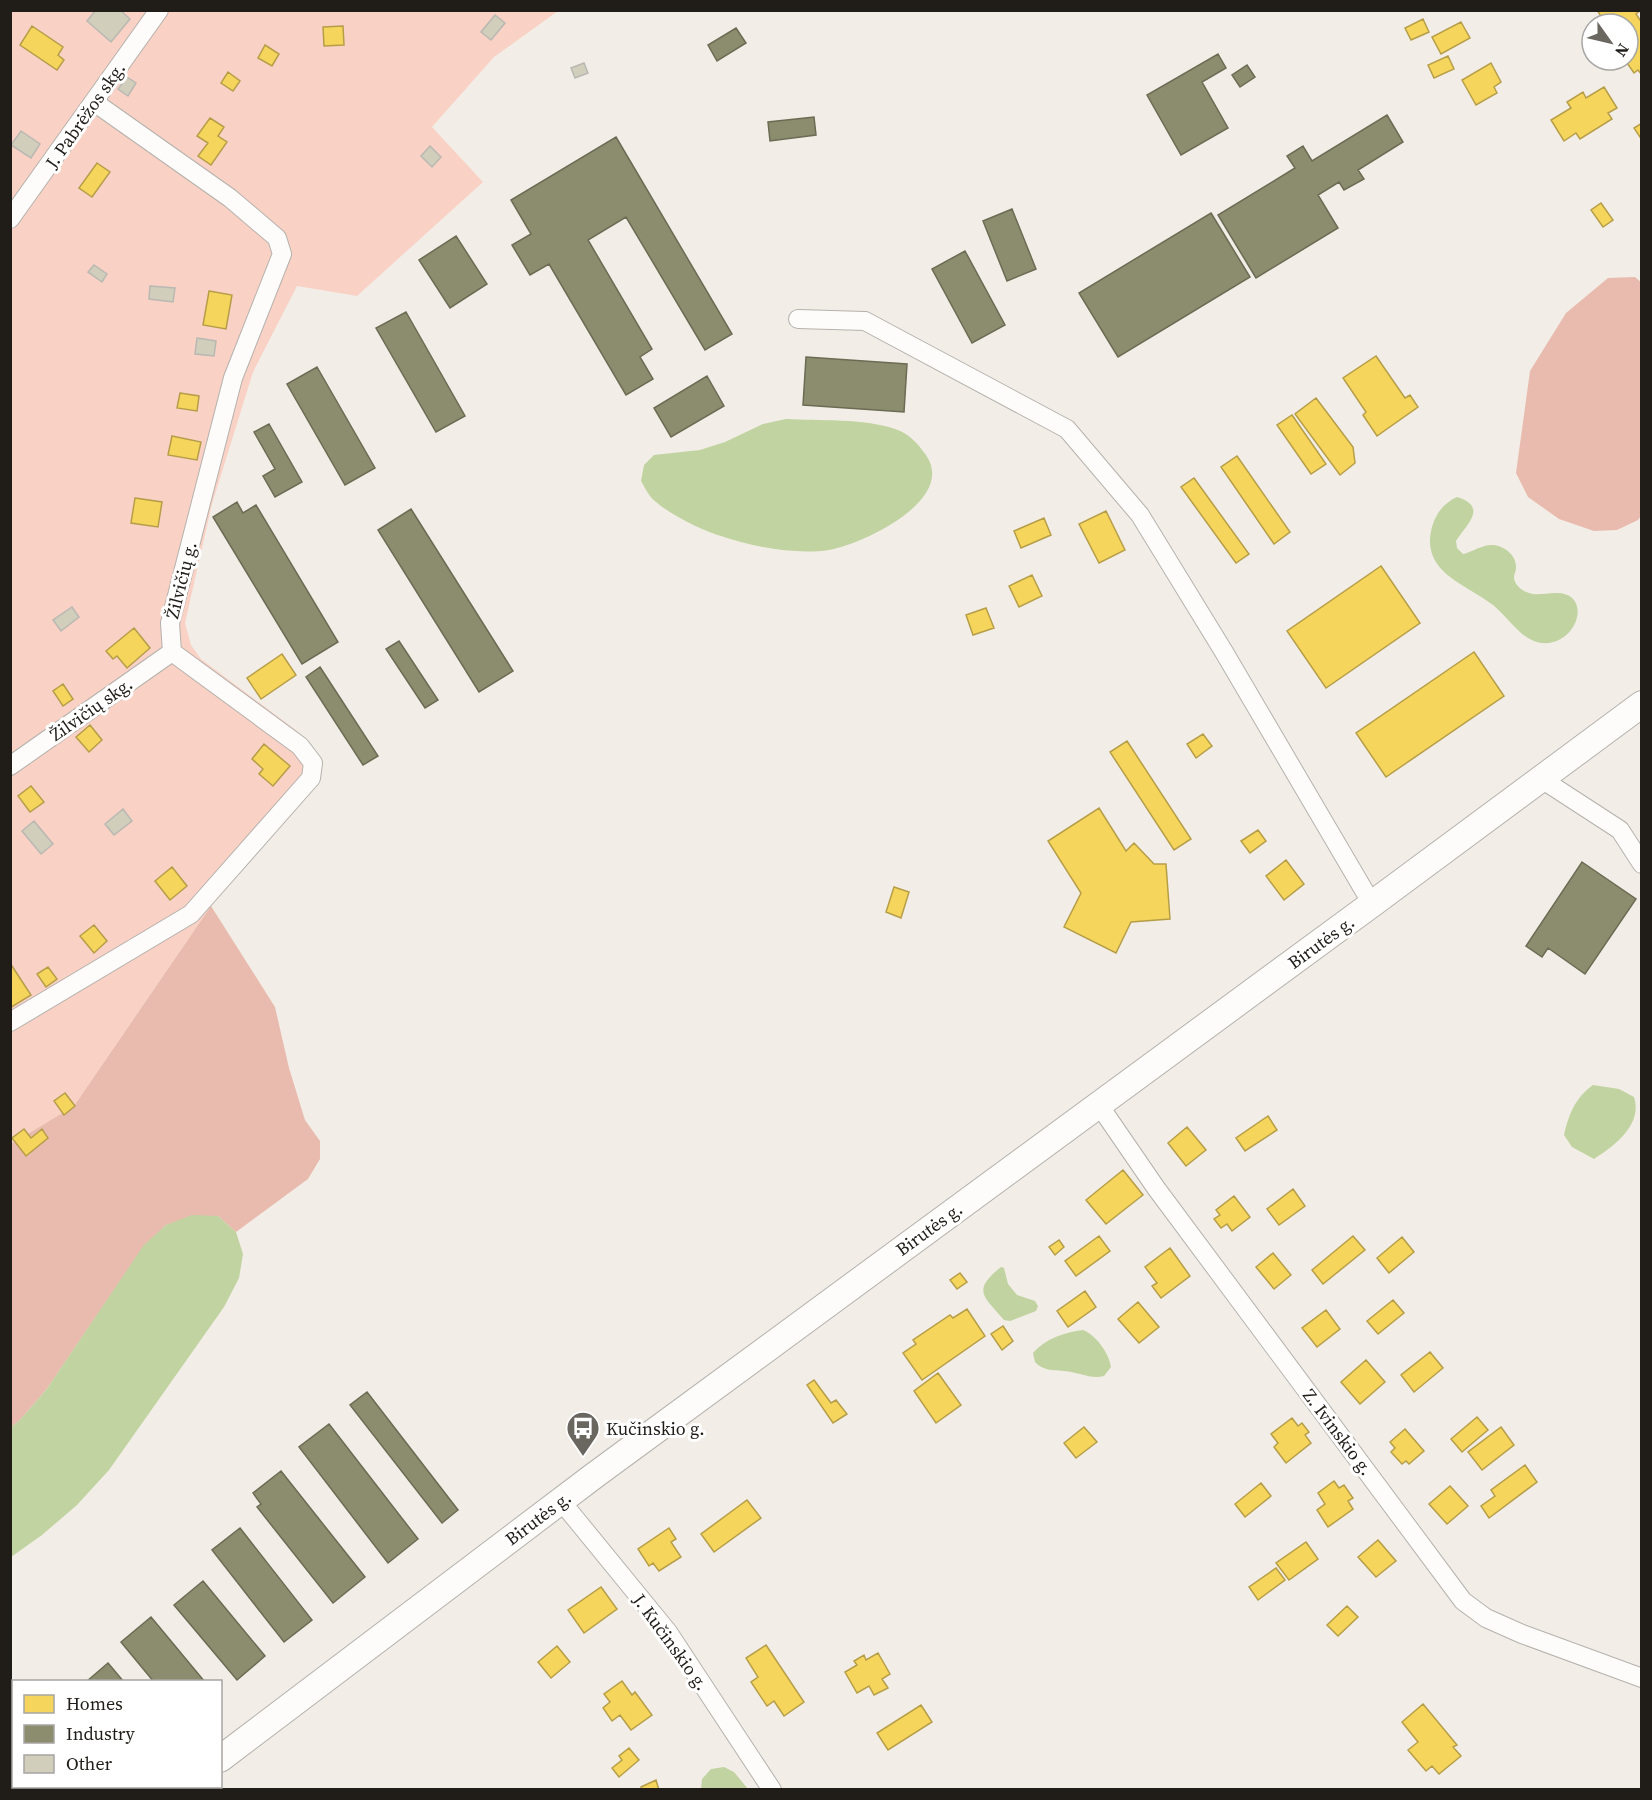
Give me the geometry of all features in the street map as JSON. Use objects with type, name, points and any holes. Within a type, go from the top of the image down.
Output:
[{"type":"main road","name":"Birutės g.","points":[[222,1757],[561,1501],[1641,704]]},
{"type":"street","name":"J. Pabrėžos skg.","points":[[10,219],[159,10]]},
{"type":"street","name":"Žilvičių g.","points":[[94,102],[230,198],[277,238],[282,254],[233,378],[170,623],[172,652]]},
{"type":"street","points":[[798,318],[865,321],[1067,429],[1140,515],[1372,904]]},
{"type":"street","name":"Žilvičių skg.","points":[[10,766],[172,652]]},
{"type":"street","points":[[10,1022],[191,915],[311,778],[313,764],[300,746],[172,652]]},
{"type":"street","points":[[1540,778],[1620,830],[1641,864]]},
{"type":"street","name":"Z. Ivinskio g.","points":[[1099,1105],[1156,1188],[1463,1601],[1486,1618],[1522,1634],[1641,1678]]},
{"type":"street","name":"J. Kučinskio g.","points":[[561,1501],[668,1632],[772,1790]]},
{"type":"shaded area","points":[[10,11],[558,11],[494,57],[432,127],[483,182],[357,296],[297,286],[253,372],[212,504],[185,623],[191,645],[201,659],[297,731],[310,746],[322,772],[211,906],[74,1106],[11,1144]]},
{"type":"shaded area","points":[[1635,277],[1642,283],[1641,516],[1638,520],[1617,530],[1594,531],[1559,519],[1528,497],[1516,473],[1530,371],[1566,313],[1608,278]]},
{"type":"shaded area","points":[[786,419],[869,423],[883,425],[905,433],[926,455],[932,472],[929,488],[918,503],[902,517],[863,539],[829,550],[789,551],[761,547],[704,530],[683,520],[656,502],[641,481],[644,465],[654,455],[700,450],[725,442],[763,424]]},
{"type":"shaded area","points":[[1457,497],[1467,501],[1473,511],[1469,523],[1456,541],[1457,548],[1463,554],[1489,545],[1502,547],[1515,559],[1514,579],[1522,590],[1536,594],[1562,593],[1573,599],[1578,614],[1573,627],[1566,636],[1551,643],[1540,643],[1528,638],[1493,605],[1458,583],[1438,566],[1432,555],[1430,542],[1432,527],[1441,509]]},
{"type":"shaded area","points":[[211,906],[275,1007],[289,1068],[305,1120],[320,1141],[320,1159],[308,1179],[236,1232],[218,1216],[166,1225],[144,1246],[46,1390],[11,1427],[11,1144],[74,1106]]},
{"type":"shaded area","points":[[1593,1085],[1619,1089],[1634,1097],[1636,1107],[1631,1125],[1625,1134],[1594,1159],[1572,1147],[1564,1135],[1574,1107]]},
{"type":"shaded area","points":[[192,1215],[218,1216],[236,1232],[243,1254],[239,1278],[224,1307],[109,1470],[77,1505],[42,1535],[11,1557],[11,1427],[46,1390],[144,1245],[166,1225]]},
{"type":"shaded area","points":[[1001,1267],[1004,1268],[1008,1284],[1017,1295],[1035,1301],[1038,1306],[1036,1311],[1010,1321],[1004,1320],[986,1299],[983,1288]]},
{"type":"shaded area","points":[[1083,1330],[1097,1340],[1108,1356],[1111,1367],[1104,1376],[1091,1377],[1047,1369],[1035,1362],[1033,1353],[1049,1340],[1062,1334]]},
{"type":"shaded area","points":[[724,1767],[734,1772],[748,1789],[701,1789],[702,1779],[711,1769]]},
{"type":"building: Homes","points":[[1597,10],[1641,10],[1638,12],[1598,12]]},
{"type":"building: Homes","points":[[1423,19],[1429,32],[1411,40],[1405,28]]},
{"type":"building: Homes","points":[[1640,20],[1642,23],[1642,75],[1640,72]]},
{"type":"building: Homes","points":[[1461,22],[1470,38],[1441,54],[1432,37]]},
{"type":"building: Homes","points":[[32,26],[63,47],[58,55],[64,60],[57,70],[20,45]]},
{"type":"building: Homes","points":[[343,26],[344,45],[324,46],[323,27]]},
{"type":"building: Homes","points":[[265,45],[279,54],[272,66],[258,58]]},
{"type":"building: Homes","points":[[1448,56],[1454,69],[1434,78],[1428,65]]},
{"type":"building: Homes","points":[[1491,63],[1501,82],[1494,87],[1497,93],[1476,105],[1462,80]]},
{"type":"building: Homes","points":[[228,72],[240,81],[233,91],[221,83]]},
{"type":"building: Homes","points":[[1604,87],[1617,108],[1608,113],[1612,119],[1580,139],[1576,133],[1564,141],[1551,120],[1571,108],[1567,102],[1583,92],[1586,98]]},
{"type":"building: Homes","points":[[210,118],[224,127],[218,136],[227,142],[211,165],[198,156],[208,143],[197,136]]},
{"type":"building: Homes","points":[[1642,123],[1642,140],[1634,128]]},
{"type":"building: Homes","points":[[97,163],[110,172],[92,197],[79,188]]},
{"type":"building: Homes","points":[[1601,203],[1613,220],[1603,227],[1591,210]]},
{"type":"building: Homes","points":[[209,291],[232,295],[226,329],[203,325]]},
{"type":"building: Homes","points":[[1376,356],[1405,398],[1410,395],[1418,407],[1377,436],[1363,415],[1366,412],[1343,378]]},
{"type":"building: Homes","points":[[180,393],[199,396],[197,411],[177,408]]},
{"type":"building: Homes","points":[[1316,398],[1353,447],[1355,463],[1340,475],[1295,414]]},
{"type":"building: Homes","points":[[1292,415],[1326,464],[1311,474],[1277,425]]},
{"type":"building: Homes","points":[[172,436],[201,442],[197,460],[168,455]]},
{"type":"building: Homes","points":[[1237,456],[1290,532],[1274,544],[1221,467]]},
{"type":"building: Homes","points":[[1194,478],[1249,554],[1236,563],[1181,487]]},
{"type":"building: Homes","points":[[135,498],[162,502],[158,527],[131,523]]},
{"type":"building: Homes","points":[[1106,511],[1125,550],[1099,563],[1079,524]]},
{"type":"building: Homes","points":[[1044,518],[1051,535],[1021,548],[1014,531]]},
{"type":"building: Homes","points":[[1381,566],[1420,623],[1326,688],[1287,631]]},
{"type":"building: Homes","points":[[1032,575],[1042,596],[1019,607],[1009,586]]},
{"type":"building: Homes","points":[[986,608],[994,628],[973,635],[966,615]]},
{"type":"building: Homes","points":[[134,628],[150,648],[127,668],[117,656],[113,659],[106,651]]},
{"type":"building: Homes","points":[[1474,652],[1504,696],[1386,777],[1356,733]]},
{"type":"building: Homes","points":[[282,654],[296,675],[261,699],[247,678]]},
{"type":"building: Homes","points":[[63,684],[73,699],[63,706],[53,691]]},
{"type":"building: Homes","points":[[90,725],[102,740],[89,752],[76,737]]},
{"type":"building: Homes","points":[[1203,734],[1212,746],[1196,758],[1187,744]]},
{"type":"building: Homes","points":[[1127,741],[1191,839],[1174,850],[1110,752]]},
{"type":"building: Homes","points":[[264,744],[290,766],[273,786],[259,774],[263,769],[252,759]]},
{"type":"building: Homes","points":[[31,786],[44,802],[30,812],[18,796]]},
{"type":"building: Homes","points":[[1099,808],[1126,851],[1134,843],[1154,864],[1166,864],[1170,919],[1131,922],[1116,953],[1064,927],[1081,893],[1048,841]]},
{"type":"building: Homes","points":[[1258,830],[1266,841],[1250,853],[1241,841]]},
{"type":"building: Homes","points":[[1286,860],[1304,884],[1284,900],[1266,876]]},
{"type":"building: Homes","points":[[172,867],[187,886],[170,900],[155,881]]},
{"type":"building: Homes","points":[[894,887],[909,892],[901,918],[886,912]]},
{"type":"building: Homes","points":[[94,925],[107,941],[94,953],[80,936]]},
{"type":"building: Homes","points":[[12,966],[31,995],[10,1008],[10,967]]},
{"type":"building: Homes","points":[[48,967],[57,979],[46,987],[37,974]]},
{"type":"building: Homes","points":[[65,1093],[75,1106],[64,1115],[54,1101]]},
{"type":"building: Homes","points":[[1268,1116],[1277,1130],[1245,1151],[1236,1138]]},
{"type":"building: Homes","points":[[1187,1127],[1206,1150],[1186,1166],[1168,1143]]},
{"type":"building: Homes","points":[[24,1129],[31,1138],[42,1129],[48,1138],[26,1156],[12,1138]]},
{"type":"building: Homes","points":[[1123,1170],[1143,1195],[1106,1224],[1086,1200]]},
{"type":"building: Homes","points":[[1293,1189],[1305,1206],[1279,1225],[1267,1209]]},
{"type":"building: Homes","points":[[1234,1196],[1250,1217],[1232,1231],[1227,1224],[1221,1228],[1214,1219],[1220,1215],[1216,1210]]},
{"type":"building: Homes","points":[[1099,1236],[1110,1251],[1076,1276],[1065,1261]]},
{"type":"building: Homes","points":[[1353,1236],[1365,1250],[1323,1284],[1312,1270]]},
{"type":"building: Homes","points":[[1402,1237],[1414,1252],[1389,1273],[1377,1258]]},
{"type":"building: Homes","points":[[1059,1240],[1064,1247],[1055,1255],[1049,1247]]},
{"type":"building: Homes","points":[[1170,1248],[1190,1276],[1161,1298],[1152,1286],[1157,1283],[1145,1267]]},
{"type":"building: Homes","points":[[1273,1253],[1291,1275],[1274,1289],[1256,1267]]},
{"type":"building: Homes","points":[[960,1273],[967,1282],[957,1289],[950,1280]]},
{"type":"building: Homes","points":[[1085,1291],[1096,1307],[1068,1327],[1057,1311]]},
{"type":"building: Homes","points":[[1393,1300],[1404,1313],[1378,1334],[1367,1321]]},
{"type":"building: Homes","points":[[1138,1302],[1159,1327],[1139,1343],[1118,1319]]},
{"type":"building: Homes","points":[[967,1309],[985,1336],[922,1380],[903,1353],[916,1344],[913,1340],[950,1315],[953,1318]]},
{"type":"building: Homes","points":[[1326,1310],[1340,1329],[1317,1347],[1302,1328]]},
{"type":"building: Homes","points":[[1003,1326],[1013,1341],[1002,1350],[991,1334]]},
{"type":"building: Homes","points":[[1430,1352],[1443,1368],[1414,1392],[1401,1375]]},
{"type":"building: Homes","points":[[1366,1360],[1385,1382],[1360,1404],[1341,1382]]},
{"type":"building: Homes","points":[[938,1373],[961,1405],[936,1423],[914,1391]]},
{"type":"building: Homes","points":[[814,1380],[831,1403],[836,1400],[847,1414],[833,1423],[807,1385]]},
{"type":"building: Homes","points":[[1477,1417],[1488,1430],[1462,1452],[1451,1439]]},
{"type":"building: Homes","points":[[1292,1418],[1298,1426],[1302,1423],[1309,1432],[1305,1435],[1311,1443],[1286,1463],[1274,1447],[1278,1443],[1271,1434]]},
{"type":"building: Homes","points":[[1084,1427],[1097,1442],[1076,1458],[1064,1443]]},
{"type":"building: Homes","points":[[1501,1427],[1514,1445],[1482,1470],[1468,1452]]},
{"type":"building: Homes","points":[[1405,1429],[1424,1451],[1409,1464],[1406,1461],[1402,1464],[1391,1452],[1395,1448],[1390,1442]]},
{"type":"building: Homes","points":[[1525,1465],[1537,1482],[1489,1518],[1481,1506],[1495,1496],[1491,1490]]},
{"type":"building: Homes","points":[[1334,1481],[1339,1488],[1344,1485],[1353,1498],[1348,1501],[1353,1509],[1328,1527],[1317,1510],[1325,1504],[1318,1493]]},
{"type":"building: Homes","points":[[1261,1483],[1271,1496],[1245,1517],[1235,1504]]},
{"type":"building: Homes","points":[[1450,1486],[1468,1506],[1447,1524],[1429,1504]]},
{"type":"building: Homes","points":[[747,1500],[761,1518],[714,1552],[701,1534]]},
{"type":"building: Homes","points":[[669,1528],[676,1539],[671,1542],[681,1557],[659,1571],[653,1563],[649,1566],[638,1549]]},
{"type":"building: Homes","points":[[1378,1540],[1396,1561],[1376,1577],[1358,1557]]},
{"type":"building: Homes","points":[[1306,1542],[1318,1559],[1289,1580],[1276,1563]]},
{"type":"building: Homes","points":[[1276,1568],[1285,1580],[1258,1600],[1249,1587]]},
{"type":"building: Homes","points":[[601,1587],[617,1609],[584,1633],[568,1610]]},
{"type":"building: Homes","points":[[1347,1606],[1358,1617],[1338,1636],[1327,1625]]},
{"type":"building: Homes","points":[[766,1645],[804,1702],[784,1716],[774,1701],[767,1706],[751,1682],[758,1677],[746,1658]]},
{"type":"building: Homes","points":[[557,1646],[570,1662],[551,1678],[538,1662]]},
{"type":"building: Homes","points":[[878,1653],[890,1674],[882,1679],[888,1688],[874,1695],[869,1686],[857,1693],[845,1672],[857,1665],[854,1661],[864,1655],[866,1660]]},
{"type":"building: Homes","points":[[622,1681],[632,1695],[635,1692],[652,1715],[631,1730],[620,1715],[612,1721],[603,1708],[610,1702],[604,1694]]},
{"type":"building: Homes","points":[[1423,1704],[1457,1745],[1453,1747],[1461,1756],[1439,1774],[1432,1766],[1426,1771],[1408,1750],[1418,1742],[1402,1722]]},
{"type":"building: Homes","points":[[921,1705],[932,1722],[888,1750],[877,1733]]},
{"type":"building: Homes","points":[[629,1748],[639,1760],[619,1777],[612,1768],[622,1760],[619,1756]]},
{"type":"building: Homes","points":[[656,1780],[659,1790],[642,1790],[641,1787]]},
{"type":"building: Industry","points":[[736,28],[746,43],[717,61],[708,45]]},
{"type":"building: Industry","points":[[1218,54],[1226,68],[1202,82],[1228,128],[1181,155],[1147,95]]},
{"type":"building: Industry","points":[[1247,65],[1255,77],[1240,87],[1232,75]]},
{"type":"building: Industry","points":[[1387,115],[1403,142],[1358,170],[1364,179],[1344,190],[1339,182],[1318,195],[1338,228],[1256,278],[1218,215],[1295,168],[1287,156],[1303,146],[1312,161]]},
{"type":"building: Industry","points":[[814,117],[816,135],[770,141],[768,122]]},
{"type":"building: Industry","points":[[616,137],[732,334],[705,350],[626,217],[588,240],[652,349],[640,357],[653,379],[626,395],[549,264],[530,275],[512,245],[531,234],[511,200]]},
{"type":"building: Industry","points":[[1012,209],[1036,269],[1007,281],[983,221]]},
{"type":"building: Industry","points":[[1211,213],[1250,277],[1118,357],[1079,293]]},
{"type":"building: Industry","points":[[456,236],[487,284],[450,308],[419,260]]},
{"type":"building: Industry","points":[[965,251],[1005,325],[972,343],[932,269]]},
{"type":"building: Industry","points":[[406,312],[465,416],[436,432],[376,328]]},
{"type":"building: Industry","points":[[806,357],[907,364],[904,412],[803,405]]},
{"type":"building: Industry","points":[[317,367],[375,468],[345,485],[287,384]]},
{"type":"building: Industry","points":[[707,376],[724,406],[671,437],[654,408]]},
{"type":"building: Industry","points":[[269,424],[302,482],[275,497],[263,476],[275,469],[254,432]]},
{"type":"building: Industry","points":[[237,502],[243,513],[256,505],[338,642],[302,664],[213,517]]},
{"type":"building: Industry","points":[[411,509],[513,671],[479,692],[378,530]]},
{"type":"building: Industry","points":[[399,641],[438,700],[425,708],[386,649]]},
{"type":"building: Industry","points":[[320,667],[378,756],[363,765],[306,677]]},
{"type":"building: Industry","points":[[1582,862],[1636,899],[1585,974],[1548,948],[1542,957],[1526,946]]},
{"type":"building: Industry","points":[[367,1392],[458,1510],[442,1523],[350,1405]]},
{"type":"building: Industry","points":[[329,1424],[418,1539],[388,1563],[299,1447]]},
{"type":"building: Industry","points":[[281,1471],[365,1577],[333,1603],[257,1507],[261,1504],[253,1493]]},
{"type":"building: Industry","points":[[240,1528],[312,1620],[284,1642],[212,1550]]},
{"type":"building: Industry","points":[[203,1581],[265,1656],[237,1680],[174,1605]]},
{"type":"building: Industry","points":[[151,1617],[203,1680],[152,1680],[121,1642]]},
{"type":"building: Industry","points":[[108,1663],[122,1680],[88,1680]]},
{"type":"building: Industry","points":[[19,1788],[46,1788],[48,1790],[20,1790]]},
{"type":"building: Industry","points":[[75,1788],[98,1788],[96,1790],[76,1790]]},
{"type":"building: Other","points":[[96,10],[120,10],[130,19],[111,42],[87,21]]},
{"type":"building: Other","points":[[495,15],[505,23],[491,40],[481,32]]},
{"type":"building: Other","points":[[584,63],[588,73],[575,78],[571,68]]},
{"type":"building: Other","points":[[127,77],[136,83],[128,96],[118,89]]},
{"type":"building: Other","points":[[21,131],[40,144],[31,158],[11,145]]},
{"type":"building: Other","points":[[430,146],[441,157],[432,167],[421,156]]},
{"type":"building: Other","points":[[94,265],[107,274],[102,282],[88,272]]},
{"type":"building: Other","points":[[150,286],[175,288],[173,302],[149,299]]},
{"type":"building: Other","points":[[197,338],[216,341],[214,356],[195,354]]},
{"type":"building: Other","points":[[72,607],[79,617],[61,631],[53,620]]},
{"type":"building: Other","points":[[123,809],[132,821],[114,835],[105,824]]},
{"type":"building: Other","points":[[34,821],[53,844],[41,854],[22,831]]},
{"type":"place","name":"Kučinskio g.","points":[[583,1457]]}]
